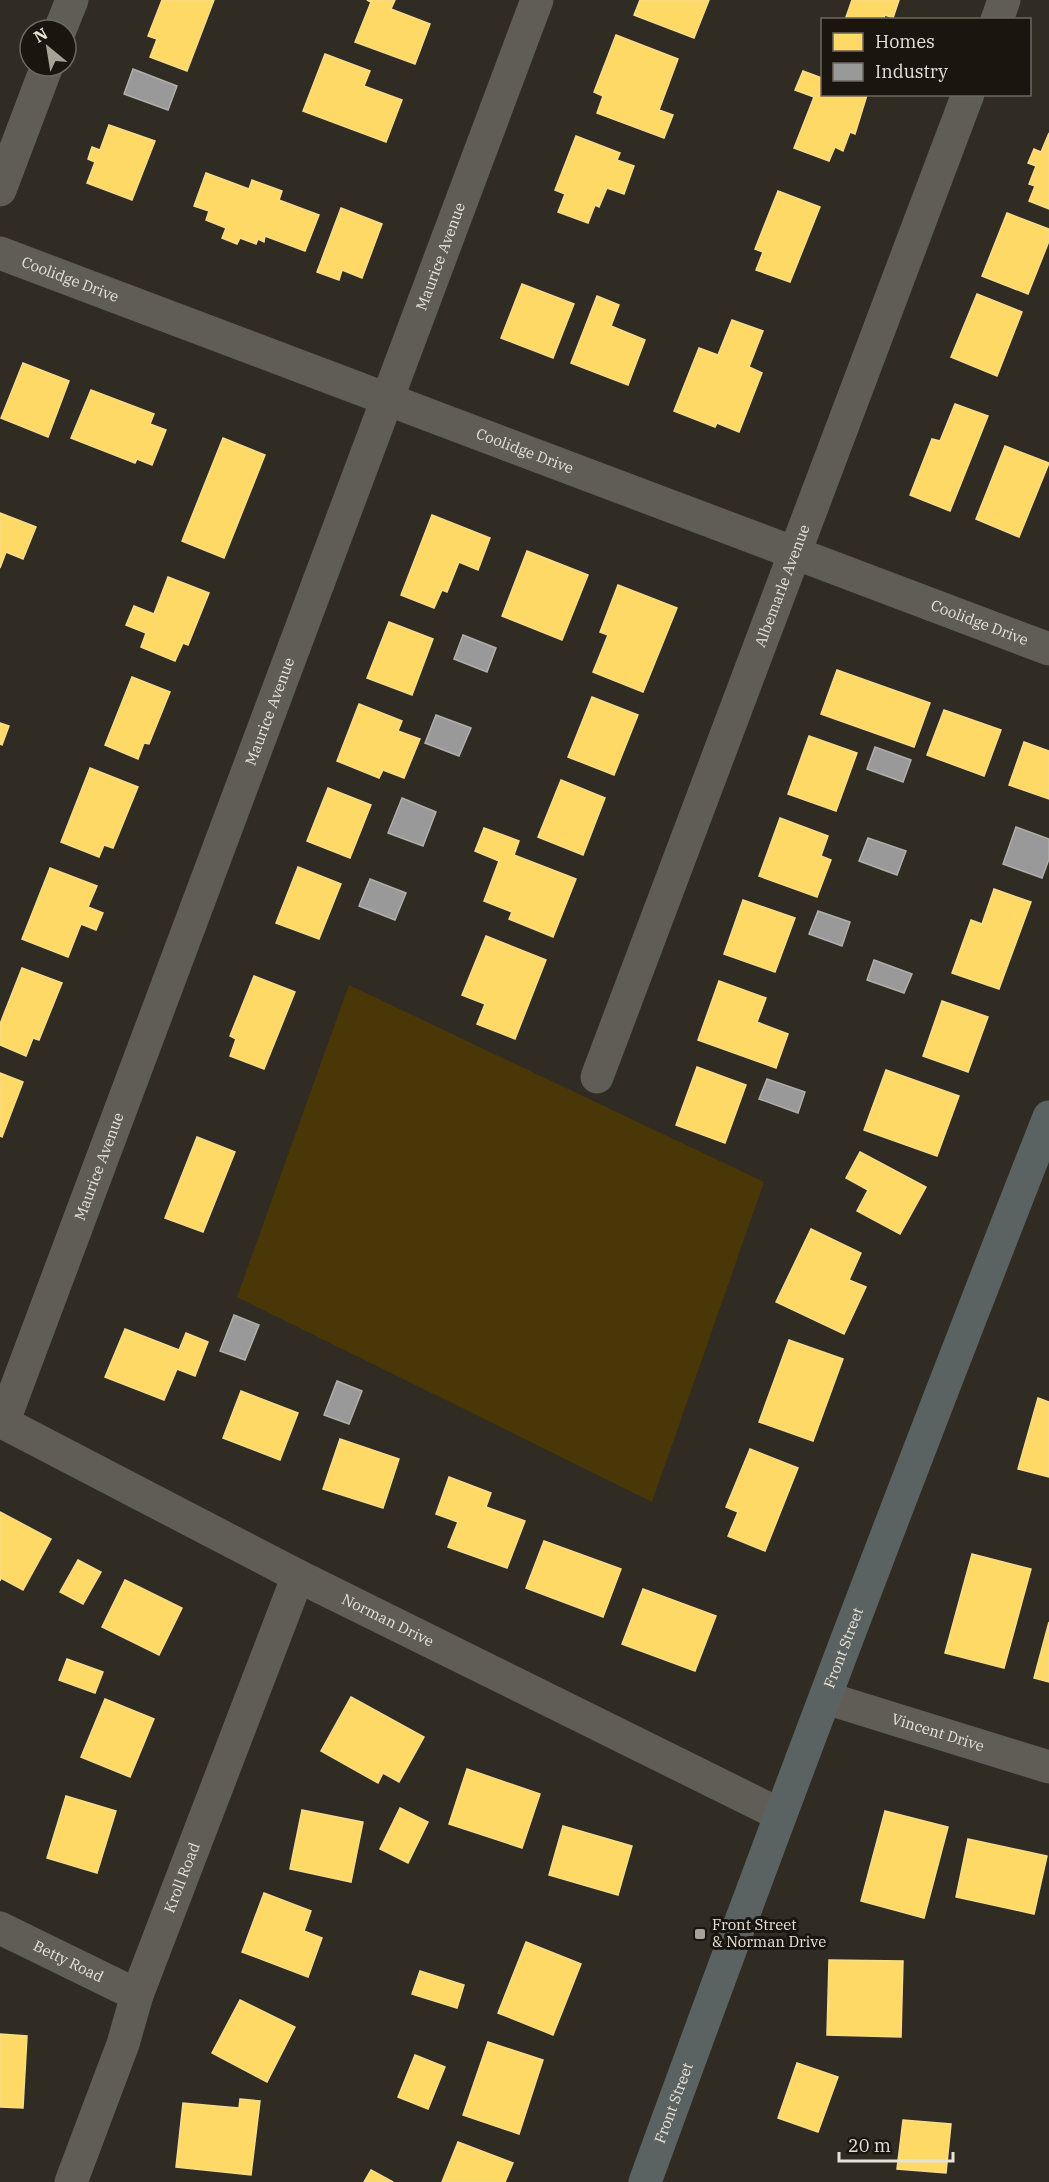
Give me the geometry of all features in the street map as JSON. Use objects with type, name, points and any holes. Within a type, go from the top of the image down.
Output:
[{"type":"main road","name":"Front Street","points":[[645,2182],[779,1814],[826,1698],[899,1498],[1049,1117]]},
{"type":"street","points":[[65,18],[72,0]]},
{"type":"street","name":"Maurice Avenue","points":[[2,1422],[537,0]]},
{"type":"street","points":[[998,18],[1004,0]]},
{"type":"street","points":[[0,190],[42,78]]},
{"type":"street","name":"Albemarle Avenue","points":[[597,1077],[967,96]]},
{"type":"street","name":"Coolidge Drive","points":[[0,253],[1049,649]]},
{"type":"street","name":"Norman Drive","points":[[2,1422],[298,1576],[779,1814]]},
{"type":"street","name":"Kroll Road","points":[[71,2182],[123,2044],[137,1995],[298,1576]]},
{"type":"street","name":"Vincent Drive","points":[[826,1698],[1049,1767]]},
{"type":"street","name":"Betty Road","points":[[0,1928],[137,1995]]},
{"type":"shaded area","points":[[349,985],[764,1182],[652,1502],[237,1297]]},
{"type":"building: Homes","points":[[162,0],[214,0],[187,71],[150,57],[157,39],[148,36]]},
{"type":"building: Homes","points":[[367,0],[395,0],[391,9],[430,24],[415,64],[355,42],[371,2]]},
{"type":"building: Homes","points":[[640,0],[709,0],[694,38],[634,15]]},
{"type":"building: Homes","points":[[852,0],[899,0],[893,18],[885,15],[884,18],[846,18]]},
{"type":"building: Homes","points":[[616,35],[678,59],[659,110],[673,115],[664,138],[597,113],[603,96],[594,92]]},
{"type":"building: Homes","points":[[325,54],[370,71],[364,86],[402,100],[386,142],[303,111]]},
{"type":"building: Homes","points":[[803,71],[821,78],[821,96],[867,96],[855,134],[850,132],[843,151],[835,147],[829,161],[794,148],[814,97],[795,90]]},
{"type":"building: Homes","points":[[109,125],[155,141],[132,200],[87,183],[95,162],[88,159],[92,147],[100,150]]},
{"type":"building: Homes","points":[[1049,133],[1049,209],[1029,201],[1035,186],[1029,184],[1036,166],[1028,163],[1034,149],[1041,152]]},
{"type":"building: Homes","points":[[576,136],[620,153],[617,160],[634,166],[624,194],[607,188],[599,207],[595,205],[588,223],[558,212],[565,194],[555,190]]},
{"type":"building: Homes","points":[[206,173],[249,189],[252,180],[282,191],[279,200],[319,215],[305,251],[265,236],[264,242],[258,239],[256,244],[240,238],[237,244],[222,238],[226,228],[206,220],[209,211],[194,206]]},
{"type":"building: Homes","points":[[778,191],[820,207],[790,282],[756,270],[763,252],[755,249]]},
{"type":"building: Homes","points":[[341,208],[382,224],[362,278],[342,270],[339,280],[317,272]]},
{"type":"building: Homes","points":[[1007,213],[1049,229],[1049,241],[1028,294],[982,276]]},
{"type":"building: Homes","points":[[522,284],[574,304],[553,358],[501,338]]},
{"type":"building: Homes","points":[[977,294],[1022,312],[997,376],[951,357]]},
{"type":"building: Homes","points":[[597,296],[619,305],[611,326],[645,340],[628,385],[571,363]]},
{"type":"building: Homes","points":[[732,320],[763,331],[749,367],[762,373],[739,432],[717,423],[715,427],[674,411],[699,348],[718,355]]},
{"type":"building: Homes","points":[[23,363],[69,381],[48,437],[1,418]]},
{"type":"building: Homes","points":[[91,390],[154,414],[150,424],[166,430],[152,465],[137,459],[135,463],[71,438]]},
{"type":"building: Homes","points":[[955,404],[988,416],[950,511],[910,495],[932,439],[940,441]]},
{"type":"building: Homes","points":[[223,438],[265,455],[224,558],[182,541]]},
{"type":"building: Homes","points":[[1005,446],[1049,463],[1019,537],[976,519]]},
{"type":"building: Homes","points":[[0,513],[36,527],[23,559],[6,552],[0,568]]},
{"type":"building: Homes","points":[[432,515],[490,538],[478,570],[459,562],[447,592],[442,590],[434,608],[401,595]]},
{"type":"building: Homes","points":[[527,551],[588,575],[562,640],[502,616]]},
{"type":"building: Homes","points":[[168,577],[209,593],[188,645],[183,643],[175,661],[141,647],[146,633],[126,625],[134,606],[154,614]]},
{"type":"building: Homes","points":[[618,585],[677,608],[643,692],[593,672],[608,635],[600,632]]},
{"type":"building: Homes","points":[[389,622],[433,639],[412,695],[367,678]]},
{"type":"building: Homes","points":[[837,670],[930,703],[914,747],[821,714]]},
{"type":"building: Homes","points":[[132,677],[170,692],[149,744],[144,743],[138,759],[105,745]]},
{"type":"building: Homes","points":[[592,697],[638,715],[614,775],[568,757]]},
{"type":"building: Homes","points":[[359,704],[402,721],[398,731],[420,739],[404,778],[383,770],[379,778],[337,761]]},
{"type":"building: Homes","points":[[944,710],[1001,730],[984,776],[927,755]]},
{"type":"building: Homes","points":[[0,723],[9,726],[2,745],[0,744]]},
{"type":"building: Homes","points":[[809,736],[857,753],[836,811],[788,794]]},
{"type":"building: Homes","points":[[1024,742],[1049,751],[1049,799],[1009,785]]},
{"type":"building: Homes","points":[[90,768],[138,787],[113,848],[104,845],[99,857],[61,842]]},
{"type":"building: Homes","points":[[561,780],[605,798],[583,855],[538,837]]},
{"type":"building: Homes","points":[[328,788],[371,805],[350,858],[307,841]]},
{"type":"building: Homes","points":[[780,818],[828,836],[821,856],[831,860],[817,897],[759,876]]},
{"type":"building: Homes","points":[[484,828],[519,841],[514,855],[576,879],[553,937],[509,919],[512,912],[484,901],[499,861],[475,851]]},
{"type":"building: Homes","points":[[298,867],[341,884],[319,939],[276,923]]},
{"type":"building: Homes","points":[[50,868],[97,886],[88,907],[103,913],[96,930],[81,924],[68,957],[22,939]]},
{"type":"building: Homes","points":[[994,889],[1031,902],[999,989],[952,973],[971,920],[982,924]]},
{"type":"building: Homes","points":[[743,900],[795,918],[775,972],[724,954]]},
{"type":"building: Homes","points":[[486,936],[546,960],[515,1039],[477,1024],[485,1004],[462,995]]},
{"type":"building: Homes","points":[[22,968],[62,983],[39,1040],[33,1038],[26,1056],[0,1045],[0,1024]]},
{"type":"building: Homes","points":[[254,976],[295,992],[264,1069],[230,1056],[236,1039],[230,1036]]},
{"type":"building: Homes","points":[[719,981],[766,998],[757,1022],[788,1034],[776,1068],[698,1040]]},
{"type":"building: Homes","points":[[942,1001],[988,1017],[968,1072],[923,1056]]},
{"type":"building: Homes","points":[[697,1067],[746,1085],[725,1143],[676,1125]]},
{"type":"building: Homes","points":[[886,1070],[959,1096],[937,1156],[864,1130]]},
{"type":"building: Homes","points":[[0,1073],[23,1082],[2,1137],[0,1136]]},
{"type":"building: Homes","points":[[197,1137],[235,1152],[203,1232],[165,1218]]},
{"type":"building: Homes","points":[[860,1152],[926,1187],[900,1234],[857,1211],[868,1190],[846,1178]]},
{"type":"building: Homes","points":[[811,1229],[861,1253],[849,1280],[866,1287],[844,1334],[776,1302]]},
{"type":"building: Homes","points":[[125,1329],[179,1350],[186,1333],[208,1342],[195,1376],[177,1369],[164,1400],[105,1377]]},
{"type":"building: Homes","points":[[789,1340],[843,1359],[813,1441],[759,1422]]},
{"type":"building: Homes","points":[[241,1391],[298,1413],[280,1460],[223,1438]]},
{"type":"building: Homes","points":[[1038,1398],[1049,1402],[1049,1477],[1018,1469]]},
{"type":"building: Homes","points":[[340,1439],[399,1459],[383,1508],[323,1489]]},
{"type":"building: Homes","points":[[750,1449],[798,1468],[765,1551],[728,1536],[738,1512],[726,1507]]},
{"type":"building: Homes","points":[[449,1477],[491,1493],[486,1507],[525,1521],[507,1568],[448,1547],[458,1522],[436,1514]]},
{"type":"building: Homes","points":[[0,1512],[51,1539],[23,1590],[1,1578],[0,1581]]},
{"type":"building: Homes","points":[[544,1541],[621,1569],[603,1617],[526,1588]]},
{"type":"building: Homes","points":[[972,1554],[1031,1569],[1004,1668],[945,1653]]},
{"type":"building: Homes","points":[[78,1560],[101,1572],[83,1604],[60,1592]]},
{"type":"building: Homes","points":[[125,1580],[182,1608],[159,1655],[102,1627]]},
{"type":"building: Homes","points":[[643,1589],[716,1616],[695,1671],[622,1644]]},
{"type":"building: Homes","points":[[1049,1622],[1049,1682],[1034,1678]]},
{"type":"building: Homes","points":[[67,1659],[103,1672],[95,1693],[59,1680]]},
{"type":"building: Homes","points":[[351,1697],[424,1737],[399,1782],[383,1773],[378,1783],[321,1751]]},
{"type":"building: Homes","points":[[105,1699],[154,1719],[130,1777],[81,1757]]},
{"type":"building: Homes","points":[[467,1769],[540,1794],[522,1848],[449,1824]]},
{"type":"building: Homes","points":[[66,1796],[116,1811],[97,1873],[47,1858]]},
{"type":"building: Homes","points":[[400,1808],[428,1822],[408,1863],[380,1849]]},
{"type":"building: Homes","points":[[302,1810],[363,1822],[351,1882],[290,1869]]},
{"type":"building: Homes","points":[[885,1811],[948,1827],[924,1918],[861,1901]]},
{"type":"building: Homes","points":[[563,1826],[632,1846],[618,1895],[549,1875]]},
{"type":"building: Homes","points":[[968,1839],[1047,1856],[1034,1914],[956,1897]]},
{"type":"building: Homes","points":[[264,1893],[311,1911],[304,1931],[322,1938],[308,1977],[242,1952]]},
{"type":"building: Homes","points":[[526,1942],[581,1964],[553,2035],[498,2013]]},
{"type":"building: Homes","points":[[829,1960],[903,1961],[901,2037],[827,2035]]},
{"type":"building: Homes","points":[[420,1971],[464,1985],[457,2008],[412,1994]]},
{"type":"building: Homes","points":[[240,2000],[295,2027],[267,2082],[212,2053]]},
{"type":"building: Homes","points":[[0,2034],[27,2036],[23,2108],[0,2107]]},
{"type":"building: Homes","points":[[488,2042],[543,2060],[519,2134],[463,2115]]},
{"type":"building: Homes","points":[[415,2055],[445,2067],[428,2109],[398,2097]]},
{"type":"building: Homes","points":[[797,2063],[838,2077],[818,2132],[778,2118]]},
{"type":"building: Homes","points":[[240,2099],[260,2101],[251,2175],[176,2167],[183,2103],[239,2108]]},
{"type":"building: Homes","points":[[903,2120],[951,2124],[946,2173],[897,2169]]},
{"type":"building: Homes","points":[[458,2142],[513,2163],[505,2182],[442,2182]]},
{"type":"building: Homes","points":[[371,2170],[393,2182],[364,2182]]},
{"type":"building: Industry","points":[[133,69],[177,86],[168,110],[124,94]]},
{"type":"building: Industry","points":[[463,635],[496,648],[487,672],[454,659]]},
{"type":"building: Industry","points":[[436,715],[471,728],[459,756],[425,743]]},
{"type":"building: Industry","points":[[875,747],[911,760],[903,782],[867,769]]},
{"type":"building: Industry","points":[[402,798],[436,812],[423,846],[388,833]]},
{"type":"building: Industry","points":[[1016,827],[1049,839],[1049,859],[1042,878],[1003,864]]},
{"type":"building: Industry","points":[[868,838],[906,851],[897,875],[859,861]]},
{"type":"building: Industry","points":[[370,879],[406,893],[395,920],[359,906]]},
{"type":"building: Industry","points":[[818,911],[850,922],[842,946],[809,934]]},
{"type":"building: Industry","points":[[874,960],[912,974],[904,993],[867,980]]},
{"type":"building: Industry","points":[[767,1079],[805,1092],[798,1113],[759,1099]]},
{"type":"building: Industry","points":[[234,1315],[259,1325],[245,1360],[220,1351]]},
{"type":"building: Industry","points":[[337,1381],[362,1391],[349,1424],[324,1415]]},
{"type":"place","name":"Front Street & Norman Drive","points":[[700,1934]]}]
